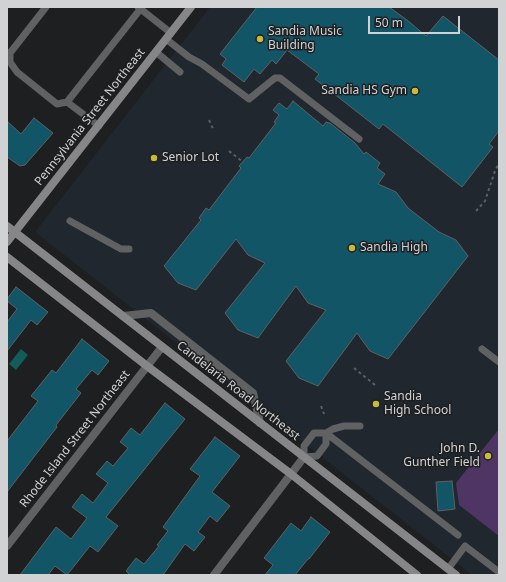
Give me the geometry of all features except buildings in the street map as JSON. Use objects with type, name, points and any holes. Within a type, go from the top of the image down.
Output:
[{"type":"main road","name":"Pennsylvania Street Northeast","points":[[7,242],[191,7]]},
{"type":"main road","name":"Candelaria Road Northeast","points":[[7,226],[304,457],[446,572],[456,575]]},
{"type":"main road","points":[[7,257],[147,366],[291,474],[417,575]]},
{"type":"street","points":[[123,316],[151,313],[169,327],[253,393],[260,423]]},
{"type":"street","name":"Rhode Island Street Northeast","points":[[7,546],[162,347]]},
{"type":"street","points":[[214,575],[304,457]]},
{"type":"lane","points":[[46,7],[10,53],[10,62],[17,72],[57,104],[67,102],[140,8],[189,57],[202,64],[248,99],[275,78],[280,78],[359,139]]},
{"type":"lane","points":[[156,52],[180,72]]},
{"type":"lane","points":[[67,102],[99,126]]},
{"type":"lane","points":[[70,221],[120,249],[129,249]]},
{"type":"lane","points":[[482,349],[499,362]]},
{"type":"lane","points":[[326,433],[326,444],[317,456],[304,457],[304,446],[314,433],[326,433],[344,426],[360,426]]},
{"type":"lane","points":[[326,433],[458,535]]},
{"type":"lane","points":[[446,572],[465,546],[499,572]]},
{"type":"path","points":[[209,120],[214,131]]},
{"type":"path","points":[[229,151],[243,162]]},
{"type":"path","points":[[476,211],[485,201],[499,163]]},
{"type":"path","points":[[354,368],[375,385]]},
{"type":"path","points":[[321,406],[324,414]]},
{"type":"shaded area","name":"Sandia High School","points":[[210,7],[499,7],[499,575],[472,575],[35,232]]},
{"type":"shaded area","name":"John D. Gunther Field","points":[[499,429],[499,536],[459,505],[456,483]]},
{"type":"water","points":[[21,349],[28,355],[16,370],[9,364]]},
{"type":"place","name":"Sandia Music Building","points":[[260,39]]},
{"type":"place","name":"Sandia HS Gym","points":[[415,91]]},
{"type":"place","name":"Senior Lot","points":[[154,158]]},
{"type":"place","name":"Sandia High","points":[[352,248]]},
{"type":"place","name":"Sandia High School","points":[[376,404]]},
{"type":"place","name":"John D. Gunther Field","points":[[488,456]]}]
